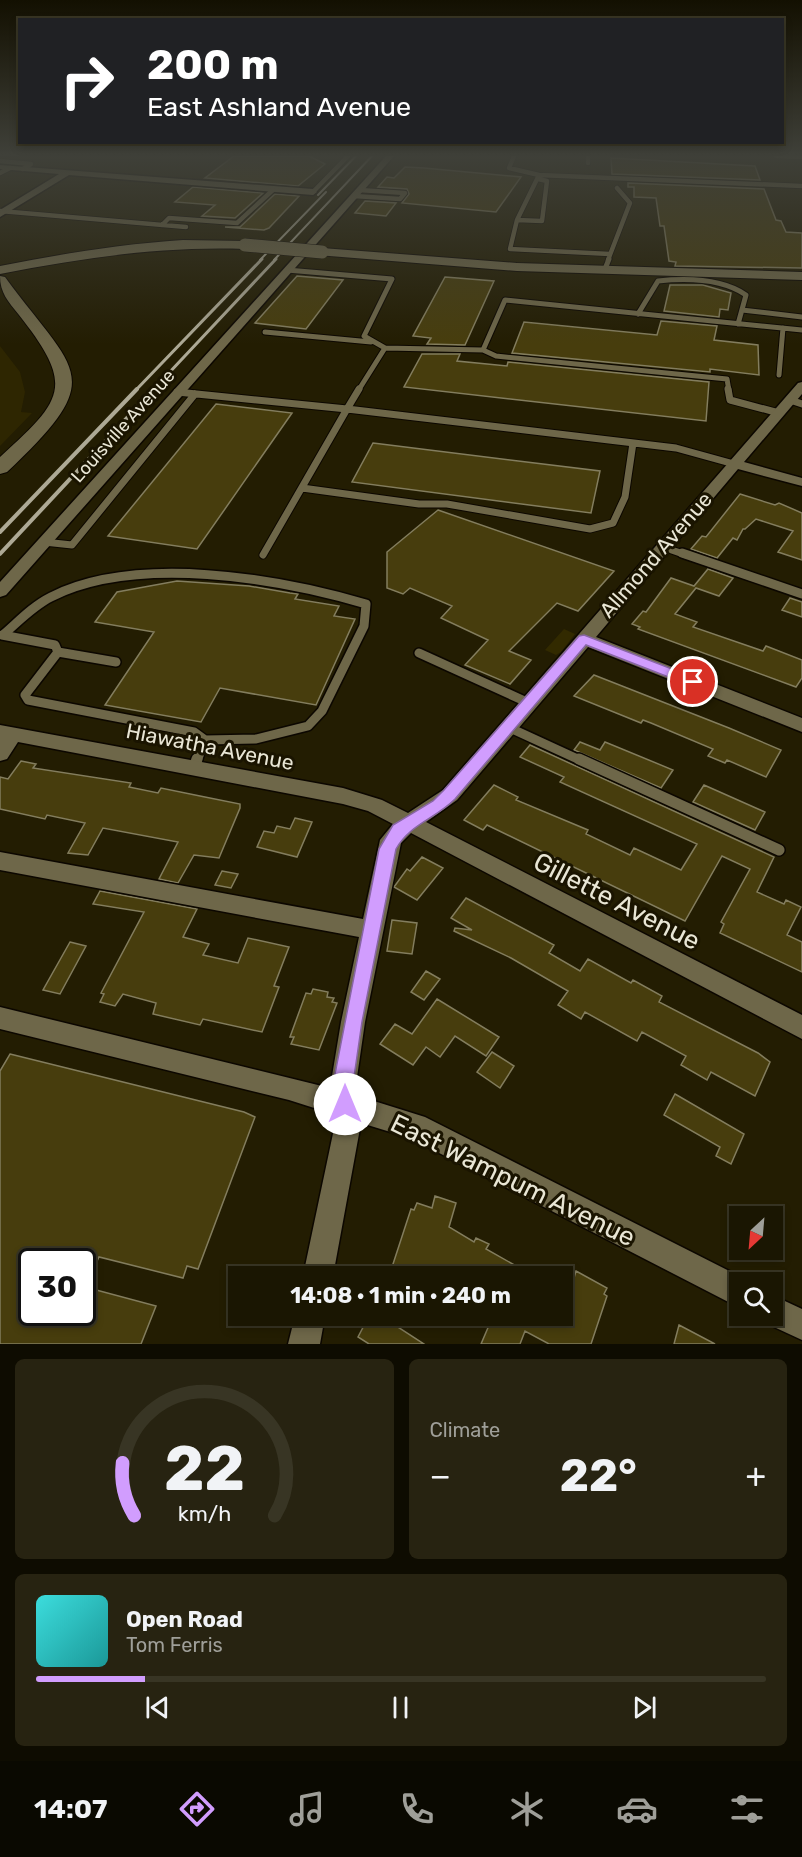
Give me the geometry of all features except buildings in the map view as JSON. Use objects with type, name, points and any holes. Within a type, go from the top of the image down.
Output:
[{"type":"main road","points":[[0,270],[140,246],[194,243],[245,245],[489,266],[802,276]]},
{"type":"main road","points":[[0,280],[55,353],[64,368],[65,386],[53,414],[0,468]]},
{"type":"street","name":"Louisville Avenue","points":[[0,592],[333,219]]},
{"type":"street","name":"Allmond Avenue","points":[[320,1266],[348,1124],[343,1084],[371,930],[388,849],[395,834],[407,822],[439,806],[734,464],[793,401]]},
{"type":"street","points":[[734,464],[802,482]]},
{"type":"street","points":[[584,639],[802,725]]},
{"type":"street","points":[[0,754],[7,733]]},
{"type":"street","name":"Hiawatha Avenue","points":[[7,733],[343,796],[375,805],[407,822]]},
{"type":"street","name":"Gillette Avenue","points":[[407,822],[802,1028]]},
{"type":"street","points":[[0,861],[371,930]]},
{"type":"street","name":"East Wampum Avenue","points":[[0,1018],[345,1104],[414,1126],[729,1287]]},
{"type":"street","points":[[783,1316],[802,1325]]},
{"type":"street","points":[[304,1344],[308,1326]]},
{"type":"lane","points":[[84,219],[186,227]]},
{"type":"lane","points":[[162,225],[168,219]]},
{"type":"lane","points":[[179,219],[237,223],[242,219]]},
{"type":"lane","points":[[542,219],[542,221],[517,220],[510,249],[610,254]]},
{"type":"lane","points":[[605,269],[624,219]]},
{"type":"lane","points":[[287,270],[392,279],[364,336],[385,348],[483,350],[496,356],[727,379],[730,400],[793,401]]},
{"type":"lane","points":[[638,314],[658,281],[671,279],[730,284],[740,288],[746,294],[738,324]]},
{"type":"lane","points":[[483,350],[505,300],[802,330]]},
{"type":"lane","points":[[742,310],[802,317]]},
{"type":"lane","points":[[779,375],[783,328]]},
{"type":"lane","points":[[265,332],[371,342]]},
{"type":"lane","points":[[263,555],[385,348]]},
{"type":"lane","points":[[177,392],[347,409],[676,448],[734,464]]},
{"type":"lane","points":[[44,542],[72,545],[195,394]]},
{"type":"lane","points":[[302,488],[419,504],[447,504],[590,529],[602,528],[613,523],[621,509],[633,443]]},
{"type":"lane","points":[[663,547],[802,594]]},
{"type":"lane","points":[[2,636],[54,596],[129,575],[165,572],[222,575],[342,596],[366,604],[364,626],[322,711],[308,726],[256,739],[205,740],[184,728],[28,700],[25,695],[58,652]]},
{"type":"lane","points":[[2,636],[55,645],[58,652]]},
{"type":"lane","points":[[58,652],[116,662]]},
{"type":"lane","points":[[419,653],[529,703]]},
{"type":"lane","points":[[508,727],[778,850]]},
{"type":"lane","points":[[194,768],[204,750],[205,740]]},
{"type":"shaded area","points":[[0,346],[20,372],[25,392],[21,412],[32,413],[0,446]]},
{"type":"shaded area","points":[[564,629],[575,634],[561,652],[556,655],[545,650]]},
{"type":"railway","points":[[260,260],[300,219]]},
{"type":"railway","points":[[274,260],[313,219]]},
{"type":"railway","points":[[135,391],[262,259]]},
{"type":"railway","points":[[152,391],[276,259]]},
{"type":"railway","points":[[0,532],[137,389]]},
{"type":"railway","points":[[0,554],[154,389]]},
{"type":"route","points":[[345,1104],[343,1084],[353,1022],[388,849],[399,829],[407,822],[439,806],[450,795],[584,639],[693,682]]}]
